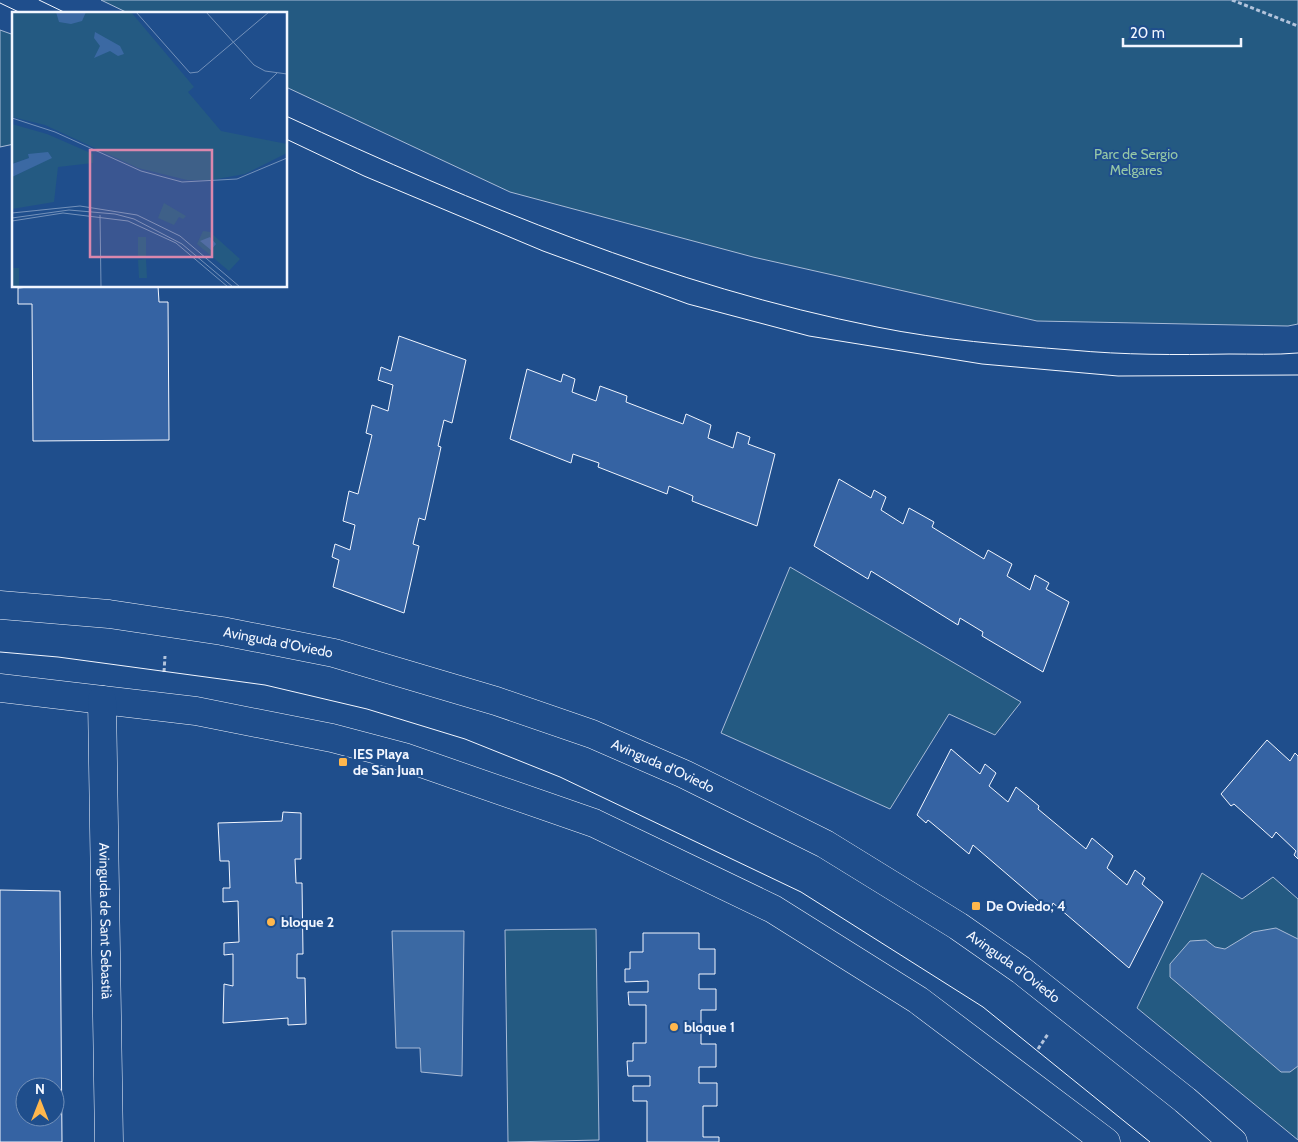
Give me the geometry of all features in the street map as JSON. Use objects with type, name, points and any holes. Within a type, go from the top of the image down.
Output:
[{"type":"street","name":"Avinguda d'Oviedo","points":[[0,605],[109,614],[222,631],[334,653],[496,701],[592,734],[684,774],[824,844],[958,926],[1021,970],[1185,1100],[1233,1142]]},
{"type":"street","points":[[0,688],[196,712],[332,738],[404,756],[594,823],[773,909],[918,1000],[1106,1142]]},
{"type":"street","name":"Avinguda de Sant Sebastià","points":[[102,700],[109,1142]]},
{"type":"path","points":[[1232,0],[1298,26]]},
{"type":"green space","name":"Parc de Sergio Melgares","points":[[101,0],[1298,0],[1298,324],[1288,326],[1037,321],[753,257],[510,192],[288,88],[288,12],[126,12]]},
{"type":"green space","points":[[0,30],[12,34],[12,144],[0,147]]},
{"type":"green space","points":[[790,567],[1021,702],[995,735],[949,714],[890,809],[721,733]]},
{"type":"green space","points":[[1202,873],[1242,899],[1273,877],[1298,899],[1298,1140],[1137,1008]]},
{"type":"green space","points":[[596,929],[599,1140],[508,1142],[505,930]]},
{"type":"shaded area","points":[[1276,928],[1298,939],[1298,1066],[1290,1072],[1281,1072],[1170,977],[1170,964],[1190,941],[1206,940],[1215,947],[1225,949],[1253,932]]},
{"type":"shaded area","points":[[392,931],[464,931],[462,1076],[421,1072],[420,1048],[396,1048]]},
{"type":"building","points":[[18,288],[158,288],[159,302],[168,302],[169,440],[33,441],[32,304],[18,304]]},
{"type":"building","points":[[399,336],[466,360],[452,423],[444,420],[438,446],[441,447],[425,520],[419,518],[413,544],[419,546],[404,613],[333,587],[339,560],[332,557],[335,544],[350,550],[355,525],[343,521],[349,491],[358,494],[372,435],[366,433],[372,405],[388,411],[393,385],[378,380],[381,367],[391,371]]},
{"type":"building","points":[[527,369],[561,382],[563,374],[575,379],[572,392],[596,401],[600,386],[627,396],[626,402],[683,424],[686,414],[711,425],[708,438],[733,448],[737,432],[750,437],[748,444],[775,454],[757,526],[692,501],[693,496],[669,486],[667,494],[598,467],[599,463],[573,454],[571,463],[510,439]]},
{"type":"building","points":[[839,479],[871,498],[874,490],[886,497],[881,510],[903,524],[909,508],[934,522],[932,527],[984,559],[988,550],[1012,564],[1007,576],[1030,590],[1035,575],[1049,583],[1046,589],[1069,602],[1043,672],[982,636],[983,632],[960,618],[958,625],[871,571],[868,579],[814,546]]},
{"type":"building","points":[[1267,740],[1290,761],[1295,753],[1298,756],[1298,859],[1294,855],[1296,851],[1276,832],[1272,838],[1234,804],[1231,806],[1221,794]]},
{"type":"building","points":[[951,749],[980,774],[985,764],[996,773],[989,786],[1008,802],[1016,787],[1039,806],[1038,809],[1086,849],[1092,838],[1113,856],[1107,868],[1127,885],[1135,870],[1145,878],[1142,884],[1163,902],[1129,968],[1053,903],[1050,911],[973,845],[969,854],[928,820],[926,823],[917,815]]},
{"type":"building","name":"bloque 2","points":[[283,812],[301,813],[301,859],[295,859],[296,883],[302,883],[303,954],[297,954],[297,978],[305,978],[306,1024],[288,1025],[288,1018],[223,1023],[224,984],[233,986],[233,954],[224,955],[224,943],[239,942],[238,901],[223,902],[223,888],[230,888],[229,861],[220,861],[218,823],[282,821]]},
{"type":"building","points":[[0,890],[60,891],[61,1077],[15,1077],[15,1127],[62,1127],[62,1142],[0,1142]]},
{"type":"building","name":"bloque 1","points":[[643,933],[699,933],[699,949],[715,949],[715,974],[699,974],[699,989],[716,989],[716,1010],[701,1010],[701,1044],[716,1044],[716,1067],[699,1067],[699,1083],[717,1083],[717,1106],[703,1106],[703,1137],[719,1137],[719,1142],[647,1142],[647,1101],[633,1101],[633,1086],[650,1086],[650,1076],[628,1076],[627,1061],[633,1061],[633,1043],[646,1043],[646,1005],[629,1005],[628,992],[648,992],[648,981],[625,982],[625,969],[630,969],[630,952],[643,952]]},
{"type":"tram line","points":[[39,0],[64,12]]},
{"type":"tram line","points":[[0,3],[19,12]]},
{"type":"tram line","points":[[288,117],[357,149],[502,211],[576,239],[724,289],[800,310],[901,332],[949,339],[1091,352],[1150,354],[1298,353]]},
{"type":"tram line","points":[[288,140],[364,176],[543,251],[688,304],[809,336],[982,364],[1118,376],[1298,375]]},
{"type":"tram line","points":[[0,652],[58,657],[265,685],[367,709],[465,739],[560,777],[801,892],[983,1007],[1150,1142]]},
{"type":"place","name":"IES Playa de San Juan","points":[[343,762]]},
{"type":"place","name":"De Oviedo, 4","points":[[976,906]]},
{"type":"place","name":"bloque 2","points":[[271,922]]},
{"type":"place","name":"bloque 1","points":[[674,1027]]}]
